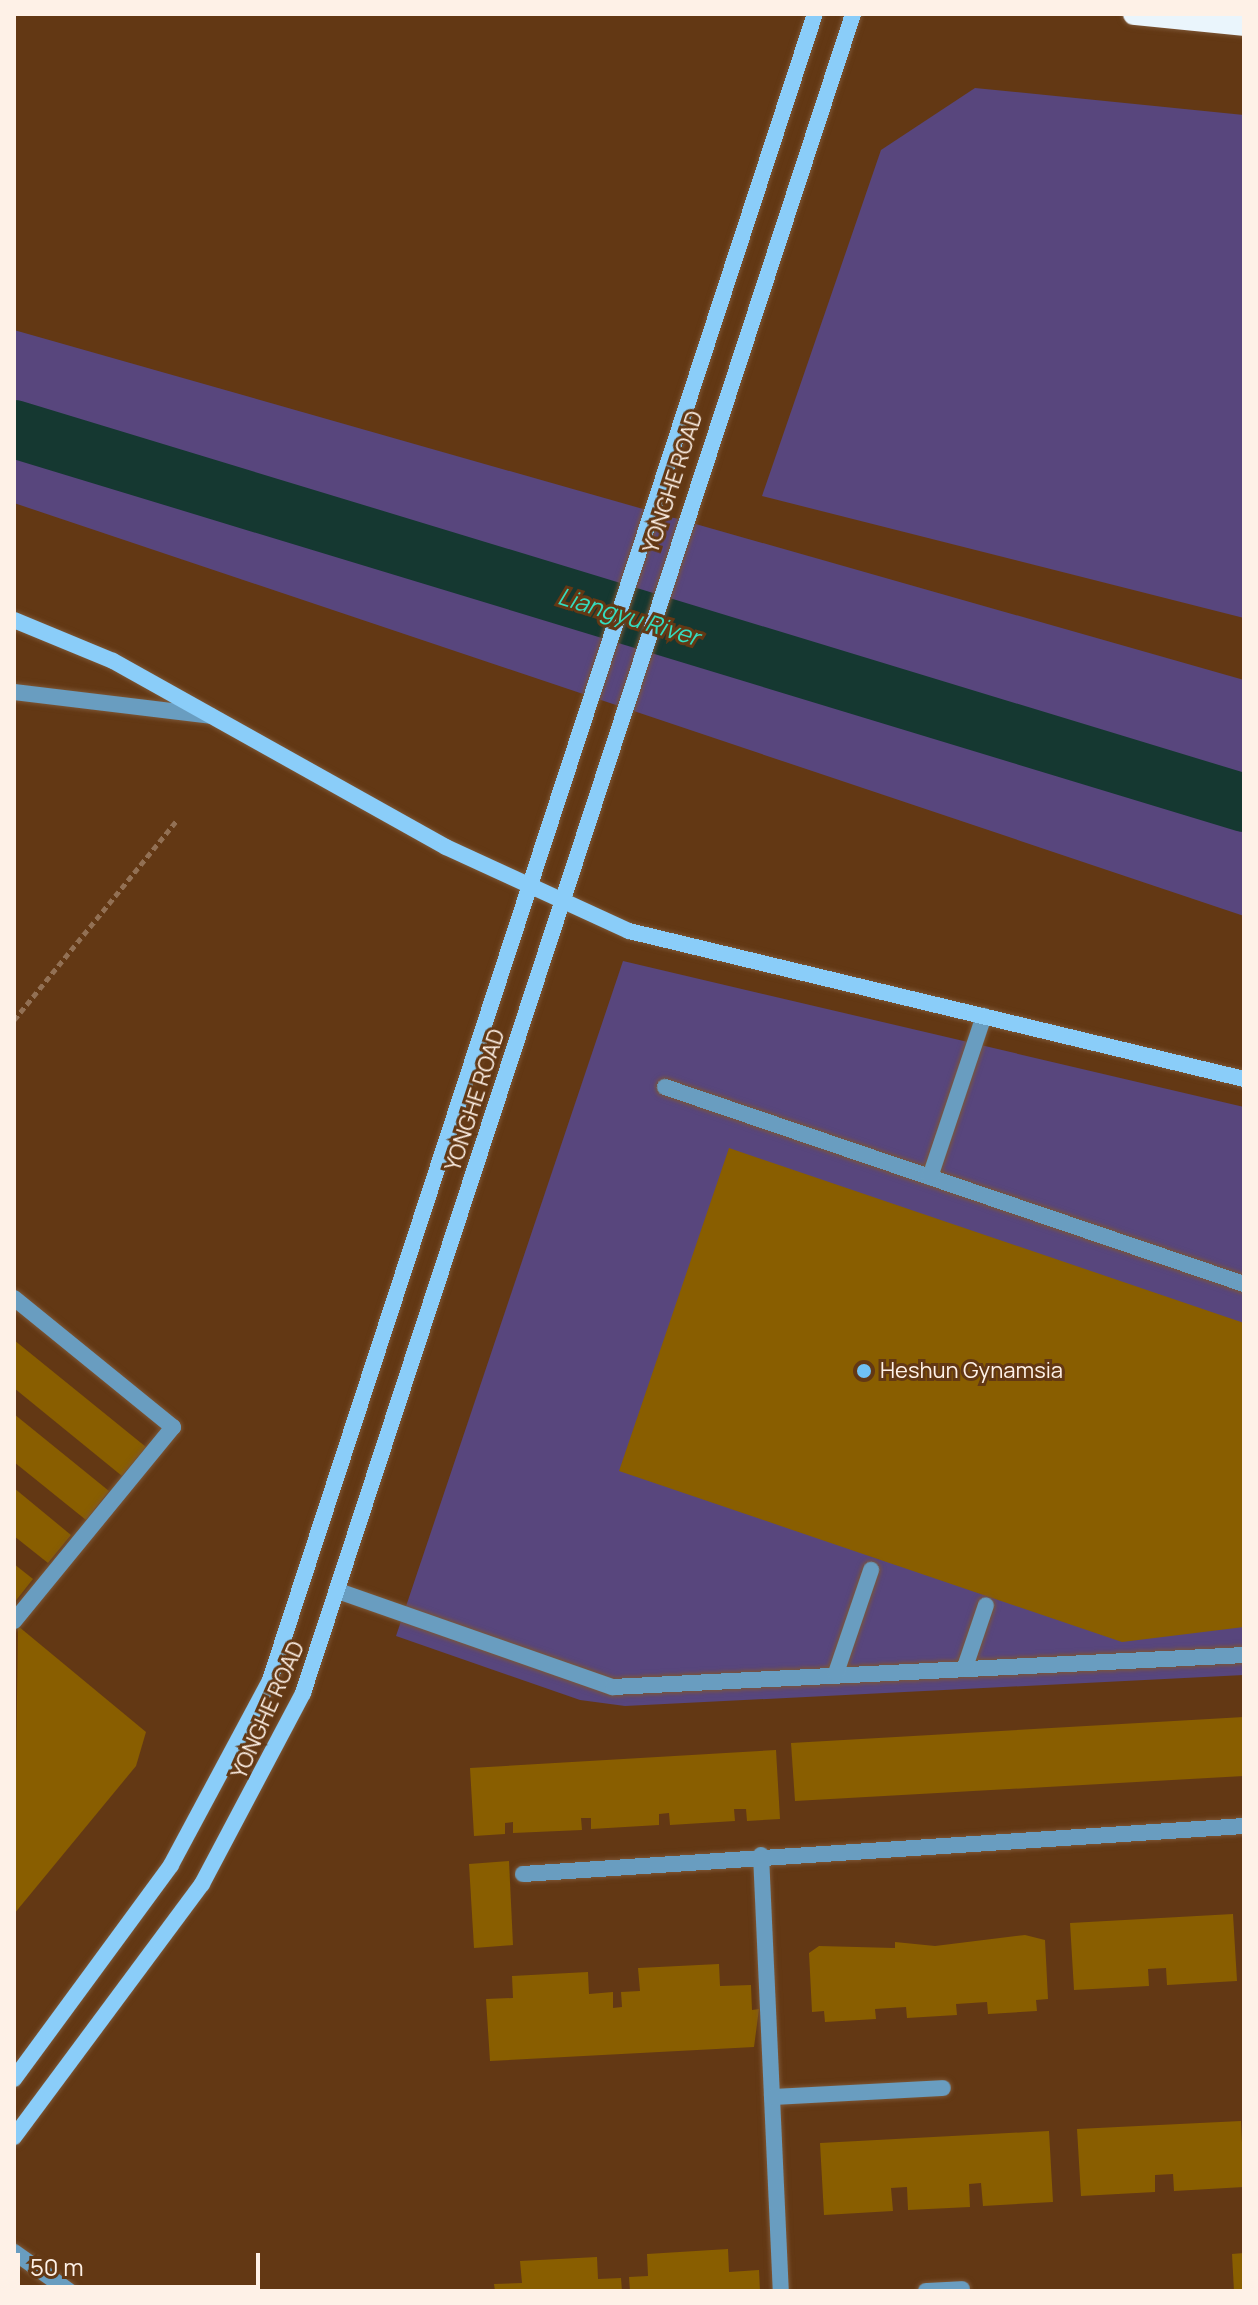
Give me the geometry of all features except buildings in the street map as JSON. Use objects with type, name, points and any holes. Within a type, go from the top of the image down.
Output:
[{"type":"highway","points":[[1134,14],[1244,25]]},
{"type":"main road","name":"YONGHE ROAD","points":[[14,2079],[171,1865],[270,1680],[658,485],[815,14]]},
{"type":"main road","name":"YONGHE ROAD","points":[[14,2137],[202,1884],[280,1745],[341,1592],[581,835],[853,14]]},
{"type":"main road","points":[[14,620],[218,717],[528,886],[629,931],[1244,1079]]},
{"type":"street","points":[[14,692],[218,717]]},
{"type":"street","points":[[930,1177],[984,1016]]},
{"type":"street","points":[[665,1087],[1244,1284]]},
{"type":"street","points":[[14,1298],[173,1427],[14,1621]]},
{"type":"street","points":[[836,1673],[871,1570]]},
{"type":"street","points":[[341,1592],[613,1687],[836,1673],[1244,1655]]},
{"type":"street","points":[[965,1667],[986,1605]]},
{"type":"street","points":[[523,1874],[761,1855],[1244,1826]]},
{"type":"street","points":[[761,1855],[781,2291]]},
{"type":"street","points":[[772,2097],[943,2088]]},
{"type":"street","points":[[14,2252],[69,2291]]},
{"type":"street","points":[[926,2291],[962,2289]]},
{"type":"path","points":[[14,1020],[178,819]]},
{"type":"shaded area","points":[[975,88],[1244,115],[1244,618],[762,496],[881,150]]},
{"type":"shaded area","points":[[14,330],[1244,680],[1244,916],[14,503]]},
{"type":"shaded area","name":"Heshun Gynamsia","points":[[623,961],[1244,1107],[1244,1675],[625,1706],[580,1700],[396,1636]]},
{"type":"waterway","name":"Liangyu River","points":[[14,429],[1244,803]]},
{"type":"place","name":"Heshun Gynamsia","points":[[864,1371]]}]
